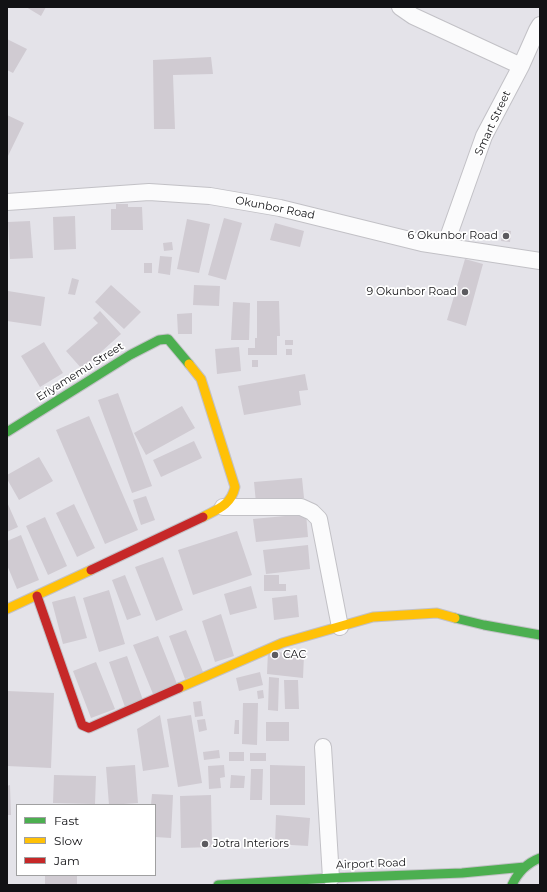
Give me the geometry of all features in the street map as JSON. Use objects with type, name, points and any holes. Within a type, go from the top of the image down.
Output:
[{"type":"main road","name":"Eriyamemu Street","points":[[7,432],[130,355],[159,340],[168,339],[201,379],[235,487],[233,496],[223,507]]},
{"type":"main road","points":[[7,609],[223,507]]},
{"type":"main road","points":[[37,596],[82,725],[89,728],[282,644],[373,617],[437,614],[484,625],[540,635]]},
{"type":"main road","points":[[512,885],[515,878],[525,867],[540,858]]},
{"type":"main road","name":"Airport Road","points":[[218,885],[331,878],[462,873],[525,867]]},
{"type":"street","points":[[400,7],[413,16],[521,66]]},
{"type":"street","name":"Smart Street","points":[[445,246],[484,136],[521,66],[540,25]]},
{"type":"street","name":"Okunbor Road","points":[[7,202],[149,192],[210,196],[280,208],[422,243],[540,261]]},
{"type":"street","points":[[223,507],[301,507],[312,512],[320,519],[340,627]]},
{"type":"street","points":[[323,747],[331,878]]},
{"type":"building","points":[[26,7],[46,7],[41,16]]},
{"type":"building","points":[[7,39],[27,49],[13,73],[7,70]]},
{"type":"building","points":[[211,57],[213,74],[173,75],[175,129],[154,129],[153,60]]},
{"type":"building","points":[[7,115],[24,123],[7,158]]},
{"type":"building","points":[[116,204],[128,204],[128,207],[142,207],[143,230],[111,230],[111,209],[116,209]]},
{"type":"building","points":[[75,216],[76,249],[54,250],[53,217]]},
{"type":"building","points":[[224,218],[242,223],[226,280],[208,275]]},
{"type":"building","points":[[187,219],[210,224],[199,273],[177,269]]},
{"type":"building","points":[[30,221],[33,258],[10,259],[8,222]]},
{"type":"building","points":[[275,223],[304,231],[300,247],[270,240]]},
{"type":"building","name":"6 Okunbor Road","points":[[503,230],[511,231],[510,242],[501,241]]},
{"type":"building","points":[[172,242],[173,250],[164,251],[163,243]]},
{"type":"building","points":[[160,256],[172,257],[170,275],[158,273]]},
{"type":"building","name":"9 Okunbor Road","points":[[465,259],[483,264],[466,326],[447,320]]},
{"type":"building","points":[[144,263],[152,263],[152,273],[144,273]]},
{"type":"building","points":[[72,278],[79,280],[75,295],[68,294]]},
{"type":"building","points":[[111,285],[141,312],[124,329],[95,302]]},
{"type":"building","points":[[194,285],[220,286],[219,306],[193,305]]},
{"type":"building","points":[[8,291],[45,297],[41,326],[7,321]]},
{"type":"building","points":[[257,301],[279,301],[280,336],[277,336],[277,355],[248,355],[248,348],[255,348],[255,338],[257,338]]},
{"type":"building","points":[[233,302],[250,303],[249,340],[231,340]]},
{"type":"building","points":[[100,311],[121,334],[82,369],[66,351],[98,323],[93,318]]},
{"type":"building","points":[[192,313],[192,334],[178,334],[177,314]]},
{"type":"building","points":[[285,340],[293,340],[293,345],[285,345]]},
{"type":"building","points":[[44,342],[63,373],[40,387],[21,356]]},
{"type":"building","points":[[239,347],[241,371],[217,374],[215,349]]},
{"type":"building","points":[[286,349],[292,349],[292,355],[286,355]]},
{"type":"building","points":[[252,360],[258,360],[258,367],[252,367]]},
{"type":"building","points":[[305,374],[308,390],[299,391],[301,405],[244,415],[238,386]]},
{"type":"building","points":[[118,393],[152,486],[132,493],[98,400]]},
{"type":"building","points":[[182,406],[195,428],[146,455],[134,433]]},
{"type":"building","points":[[89,416],[138,530],[105,544],[56,430]]},
{"type":"building","points":[[194,441],[202,458],[161,477],[153,460]]},
{"type":"building","points":[[39,457],[53,481],[19,500],[7,479],[7,475]]},
{"type":"building","points":[[302,478],[304,498],[256,503],[254,482]]},
{"type":"building","points":[[146,496],[155,520],[141,525],[133,500]]},
{"type":"building","points":[[7,502],[18,527],[7,532]]},
{"type":"building","points":[[74,504],[95,548],[77,557],[56,513]]},
{"type":"building","points":[[306,514],[308,537],[256,542],[253,519]]},
{"type":"building","points":[[45,517],[67,566],[48,575],[26,526]]},
{"type":"building","points":[[237,531],[252,575],[193,595],[178,550]]},
{"type":"building","points":[[21,535],[39,580],[17,589],[7,565],[7,541]]},
{"type":"building","points":[[308,545],[310,569],[266,574],[263,550]]},
{"type":"building","points":[[163,557],[183,610],[156,621],[135,567]]},
{"type":"building","points":[[125,575],[141,615],[127,620],[112,580]]},
{"type":"building","points":[[264,575],[279,575],[279,584],[286,584],[286,591],[264,591]]},
{"type":"building","points":[[251,586],[257,608],[230,615],[224,594]]},
{"type":"building","points":[[109,590],[125,644],[99,652],[83,598]]},
{"type":"building","points":[[297,595],[299,617],[274,620],[272,598]]},
{"type":"building","points":[[75,596],[87,638],[63,644],[52,602]]},
{"type":"building","points":[[221,614],[234,656],[215,662],[202,621]]},
{"type":"building","points":[[186,630],[203,672],[185,679],[169,636]]},
{"type":"building","points":[[158,636],[177,684],[153,694],[133,645]]},
{"type":"building","points":[[268,651],[304,655],[303,678],[267,674]]},
{"type":"building","points":[[127,656],[143,700],[125,707],[109,662]]},
{"type":"building","points":[[96,662],[115,709],[91,718],[73,671]]},
{"type":"building","points":[[260,672],[263,685],[239,691],[236,678]]},
{"type":"building","points":[[269,677],[279,678],[278,711],[268,710]]},
{"type":"building","points":[[284,680],[298,680],[299,709],[285,709]]},
{"type":"building","points":[[263,690],[264,698],[258,699],[257,691]]},
{"type":"building","points":[[7,691],[54,693],[51,768],[7,766]]},
{"type":"building","points":[[201,701],[203,716],[195,717],[193,702]]},
{"type":"building","points":[[243,703],[258,703],[257,745],[242,744]]},
{"type":"building","points":[[160,715],[169,767],[143,771],[137,729]]},
{"type":"building","points":[[191,715],[202,783],[178,787],[167,719]]},
{"type":"building","points":[[205,719],[207,730],[199,732],[197,720]]},
{"type":"building","points":[[235,720],[239,720],[239,734],[234,734]]},
{"type":"building","points":[[266,722],[289,722],[289,741],[266,741]]},
{"type":"building","points":[[219,750],[220,758],[204,760],[203,752]]},
{"type":"building","points":[[229,752],[244,752],[244,761],[229,761]]},
{"type":"building","points":[[250,753],[266,753],[266,761],[250,761]]},
{"type":"building","points":[[135,765],[138,803],[109,804],[106,767]]},
{"type":"building","points":[[224,765],[225,777],[220,778],[221,788],[209,789],[208,766]]},
{"type":"building","points":[[270,765],[305,766],[305,805],[270,805]]},
{"type":"building","points":[[251,769],[263,769],[262,800],[250,800]]},
{"type":"building","points":[[54,775],[96,776],[95,804],[53,803]]},
{"type":"building","points":[[231,775],[245,776],[244,788],[230,788]]},
{"type":"building","points":[[10,785],[11,815],[7,815],[7,786]]},
{"type":"building","points":[[152,794],[173,795],[171,838],[156,837],[156,804],[151,804]]},
{"type":"building","points":[[211,795],[212,847],[181,848],[180,796]]},
{"type":"building","points":[[276,815],[310,818],[308,846],[275,844]]},
{"type":"building","points":[[45,876],[77,876],[77,885],[45,885]]},
{"type":"traffic: fast","points":[[7,432],[130,355],[159,340],[168,339],[189,364]]},
{"type":"traffic: fast","points":[[455,618],[540,635]]},
{"type":"traffic: fast","points":[[512,885],[523,868],[540,858]]},
{"type":"traffic: fast","points":[[218,885],[331,878],[462,873],[525,867]]},
{"type":"traffic: slow","points":[[189,364],[201,379],[235,487],[230,498],[223,506],[203,517]]},
{"type":"traffic: slow","points":[[7,609],[91,570]]},
{"type":"traffic: slow","points":[[179,688],[282,643],[373,617],[437,613],[455,618]]},
{"type":"traffic: jam","points":[[91,570],[203,517]]},
{"type":"traffic: jam","points":[[37,596],[82,725],[89,728],[179,688]]},
{"type":"place","name":"6 Okunbor Road","points":[[506,236]]},
{"type":"place","name":"9 Okunbor Road","points":[[465,292]]},
{"type":"place","name":"CAC","points":[[275,655]]},
{"type":"place","name":"Jotra Interiors","points":[[205,844]]}]
